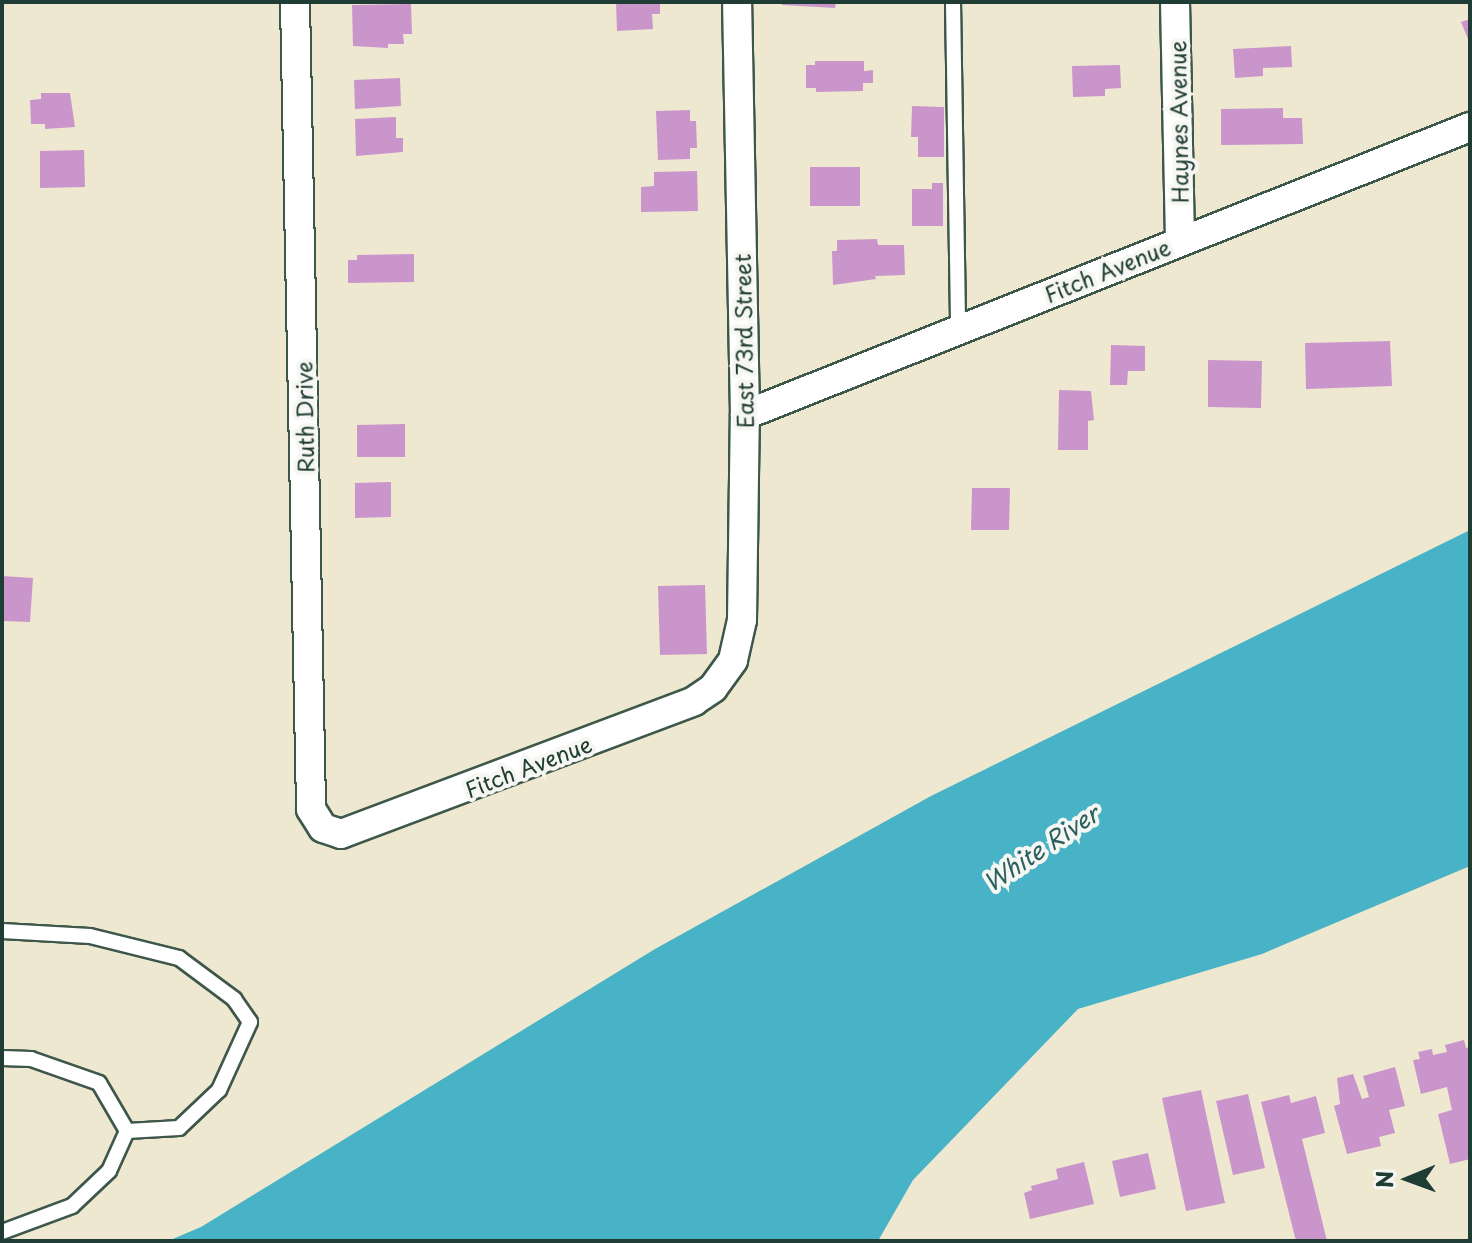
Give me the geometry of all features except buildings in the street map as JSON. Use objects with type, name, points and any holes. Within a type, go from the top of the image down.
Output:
[{"type":"street","name":"Ruth Drive","points":[[295,2],[311,809],[323,828]]},
{"type":"street","name":"East 73rd Street","points":[[723,675],[733,660],[742,620],[745,415],[737,2]]},
{"type":"street","name":"Haynes Avenue","points":[[1175,2],[1180,241]]},
{"type":"street","name":"Fitch Avenue","points":[[745,415],[1470,127]]},
{"type":"street","name":"Fitch Avenue","points":[[323,828],[335,833],[353,832],[542,761],[694,701],[708,693],[723,675]]},
{"type":"lane","points":[[953,2],[958,329]]},
{"type":"lane","points":[[2,931],[90,936],[179,958],[234,999],[250,1022],[219,1090],[179,1128],[127,1131]]},
{"type":"lane","points":[[2,1058],[31,1059],[99,1083],[127,1131]]},
{"type":"lane","points":[[2,1232],[72,1206],[109,1171],[127,1131]]},
{"type":"water","name":"White River","points":[[1470,530],[1470,866],[1262,954],[1078,1009],[913,1180],[878,1241],[168,1241],[201,1227],[655,949],[931,796]]}]
